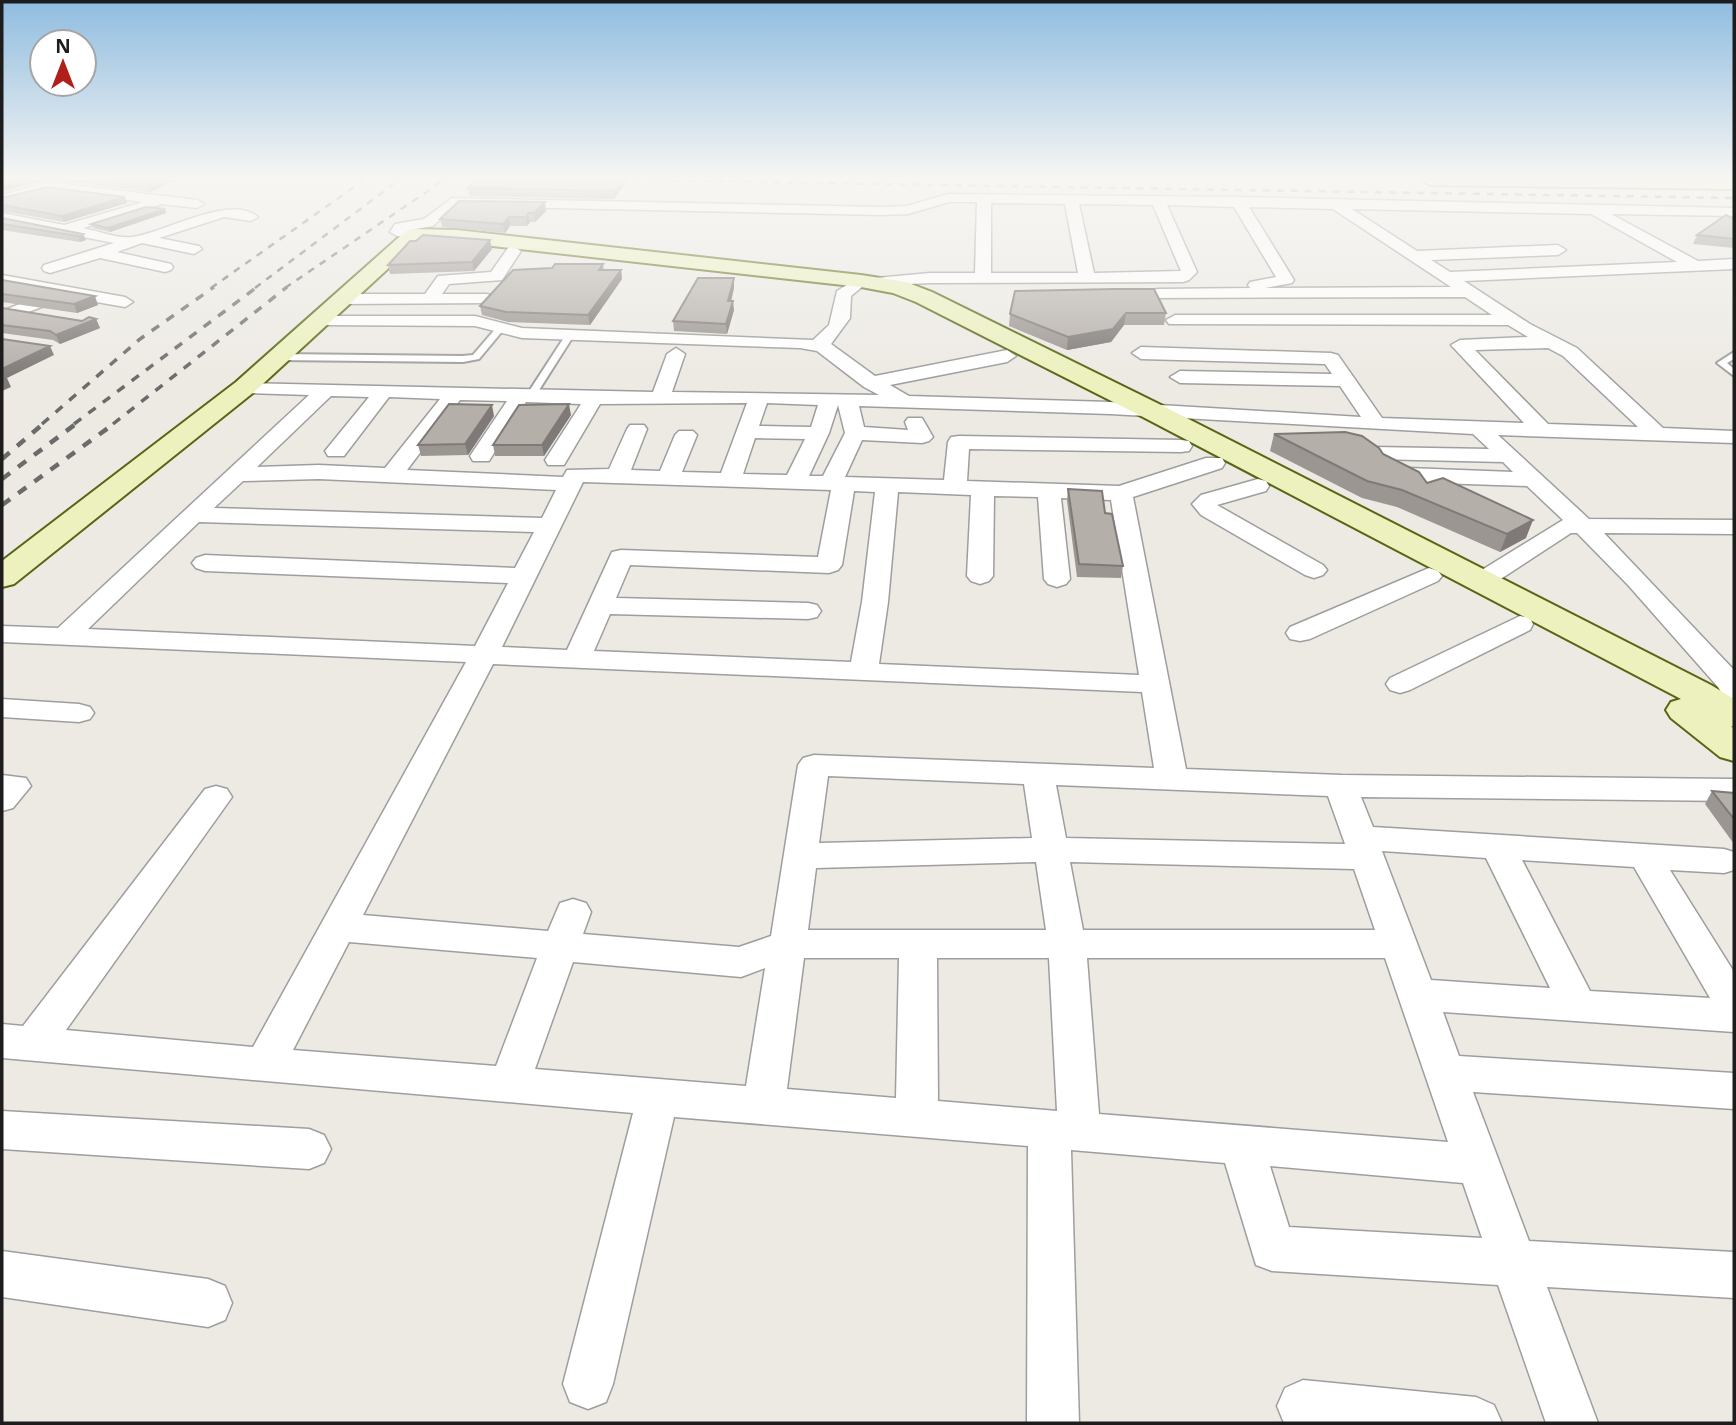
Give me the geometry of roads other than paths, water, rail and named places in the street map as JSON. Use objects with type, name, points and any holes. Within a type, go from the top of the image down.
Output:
[{"type":"street","points":[[50,268],[120,246]]},
{"type":"street","points":[[176,246],[194,249]]},
{"type":"street","points":[[2,577],[245,387],[341,299],[407,246]]},
{"type":"street","points":[[466,246],[898,287],[1153,411],[1698,693],[1734,715]]},
{"type":"street","points":[[546,246],[863,284],[918,278],[1188,276],[1189,272],[1178,246]]},
{"type":"street","points":[[983,246],[983,277]]},
{"type":"street","points":[[1081,246],[1087,278]]},
{"type":"street","points":[[1263,293],[1255,284],[1286,280],[1266,246]]},
{"type":"street","points":[[1399,246],[1511,320],[1570,352],[1658,435]]},
{"type":"street","points":[[1552,246],[1592,270]]},
{"type":"street","points":[[1660,246],[1694,265]]},
{"type":"street","points":[[1413,256],[1558,250]]},
{"type":"street","points":[[414,320],[444,279],[496,277],[513,251]]},
{"type":"street","points":[[100,253],[162,267],[135,275]]},
{"type":"street","points":[[6,312],[124,258]]},
{"type":"street","points":[[1447,277],[1734,264]]},
{"type":"street","points":[[2,281],[54,289],[64,285],[125,302]]},
{"type":"street","points":[[816,346],[832,336],[845,306],[843,295],[863,284]]},
{"type":"street","points":[[863,284],[1110,408],[1520,624],[1657,692],[1689,712],[1734,748]]},
{"type":"street","points":[[1147,294],[1468,292]]},
{"type":"street","points":[[1202,293],[1224,320]]},
{"type":"street","points":[[341,299],[486,299]]},
{"type":"street","points":[[6,312],[51,317]]},
{"type":"street","points":[[318,320],[475,321],[522,333],[763,341],[816,346],[841,358],[870,383],[906,401]]},
{"type":"street","points":[[1175,320],[1511,320]]},
{"type":"street","points":[[1311,320],[1331,359],[1376,424]]},
{"type":"street","points":[[1543,431],[1460,345],[1550,342]]},
{"type":"street","points":[[1141,353],[1331,359]]},
{"type":"street","points":[[661,396],[677,354]]},
{"type":"street","points":[[870,383],[1007,356]]},
{"type":"street","points":[[1180,377],[1346,380]]},
{"type":"street","points":[[245,387],[594,398],[661,396],[906,401],[1110,408],[1376,424],[1734,438]]},
{"type":"street","points":[[64,637],[240,474],[326,390]]},
{"type":"street","points":[[336,451],[383,391]]},
{"type":"street","points":[[391,476],[454,394]]},
{"type":"street","points":[[481,456],[525,396]]},
{"type":"street","points":[[730,480],[759,397]]},
{"type":"street","points":[[556,460],[594,398]]},
{"type":"street","points":[[795,482],[839,400]]},
{"type":"street","points":[[839,400],[855,433]]},
{"type":"street","points":[[1479,428],[1637,580],[1732,685],[1734,691]]},
{"type":"street","points":[[617,476],[637,429]]},
{"type":"street","points":[[855,433],[919,430],[921,450],[904,474],[875,602],[864,672]]},
{"type":"street","points":[[745,432],[819,433]]},
{"type":"street","points":[[577,659],[621,557],[829,565],[840,458],[855,433]]},
{"type":"street","points":[[955,488],[958,433],[1181,446]]},
{"type":"street","points":[[668,478],[686,435]]},
{"type":"street","points":[[1374,453],[1507,456]]},
{"type":"street","points":[[264,1065],[484,655],[575,474],[838,483],[904,474],[955,488],[1121,493],[1214,463]]},
{"type":"street","points":[[240,474],[320,472],[570,484]]},
{"type":"street","points":[[1408,475],[1532,479]]},
{"type":"street","points":[[1258,486],[1209,500],[1205,504],[1209,510],[1314,570]]},
{"type":"street","points":[[980,576],[983,488]]},
{"type":"street","points":[[1049,491],[1057,579]]},
{"type":"street","points":[[1121,493],[1172,778]]},
{"type":"street","points":[[195,515],[550,525]]},
{"type":"street","points":[[1481,581],[1566,526],[1734,527]]},
{"type":"street","points":[[205,563],[524,576]]},
{"type":"street","points":[[1300,633],[1429,576]]},
{"type":"street","points":[[600,606],[808,611]]},
{"type":"street","points":[[1399,684],[1520,624]]},
{"type":"street","points":[[2,634],[1155,684]]},
{"type":"street","points":[[2,708],[79,713]]},
{"type":"street","points":[[764,1106],[814,765],[1341,786],[1734,790]]},
{"type":"street","points":[[1038,773],[1067,944],[1064,1130],[1053,1423]]},
{"type":"street","points":[[2,786],[15,786],[2,800]]},
{"type":"street","points":[[1341,786],[1572,1423]]},
{"type":"street","points":[[18,1042],[216,797]]},
{"type":"street","points":[[801,856],[1051,850],[1498,846],[1724,861]]},
{"type":"street","points":[[1498,846],[1578,1005]]},
{"type":"street","points":[[1644,856],[1734,1004]]},
{"type":"street","points":[[338,927],[567,929],[741,962],[788,944],[1399,944]]},
{"type":"street","points":[[509,1085],[567,929]]},
{"type":"street","points":[[917,1118],[918,944]]},
{"type":"street","points":[[1418,995],[1734,1016]]},
{"type":"street","points":[[18,1042],[264,1065],[1479,1164]]},
{"type":"street","points":[[1446,1073],[1734,1091]]},
{"type":"street","points":[[588,1384],[658,1097]]},
{"type":"street","points":[[2,1129],[309,1149]]},
{"type":"street","points":[[1242,1145],[1272,1249],[1734,1275]]},
{"type":"street","points":[[2,1274],[208,1303]]},
{"type":"street","points":[[1303,1406],[1476,1423]]},
{"type":"lane","points":[[277,357],[463,359],[476,357],[500,329]]},
{"type":"lane","points":[[525,396],[570,335]]},
{"type":"lane","points":[[1734,355],[1721,363],[1734,373]]},
{"type":"railway","points":[[211,288],[270,246]]},
{"type":"railway","points":[[255,288],[310,246]]},
{"type":"railway","points":[[285,288],[346,246]]},
{"type":"railway","points":[[42,424],[140,339],[214,287]]},
{"type":"railway","points":[[74,424],[257,287]]},
{"type":"railway","points":[[113,424],[287,287]]},
{"type":"railway","points":[[2,459],[44,423]]},
{"type":"railway","points":[[2,479],[77,423]]},
{"type":"railway","points":[[2,505],[115,423]]}]
